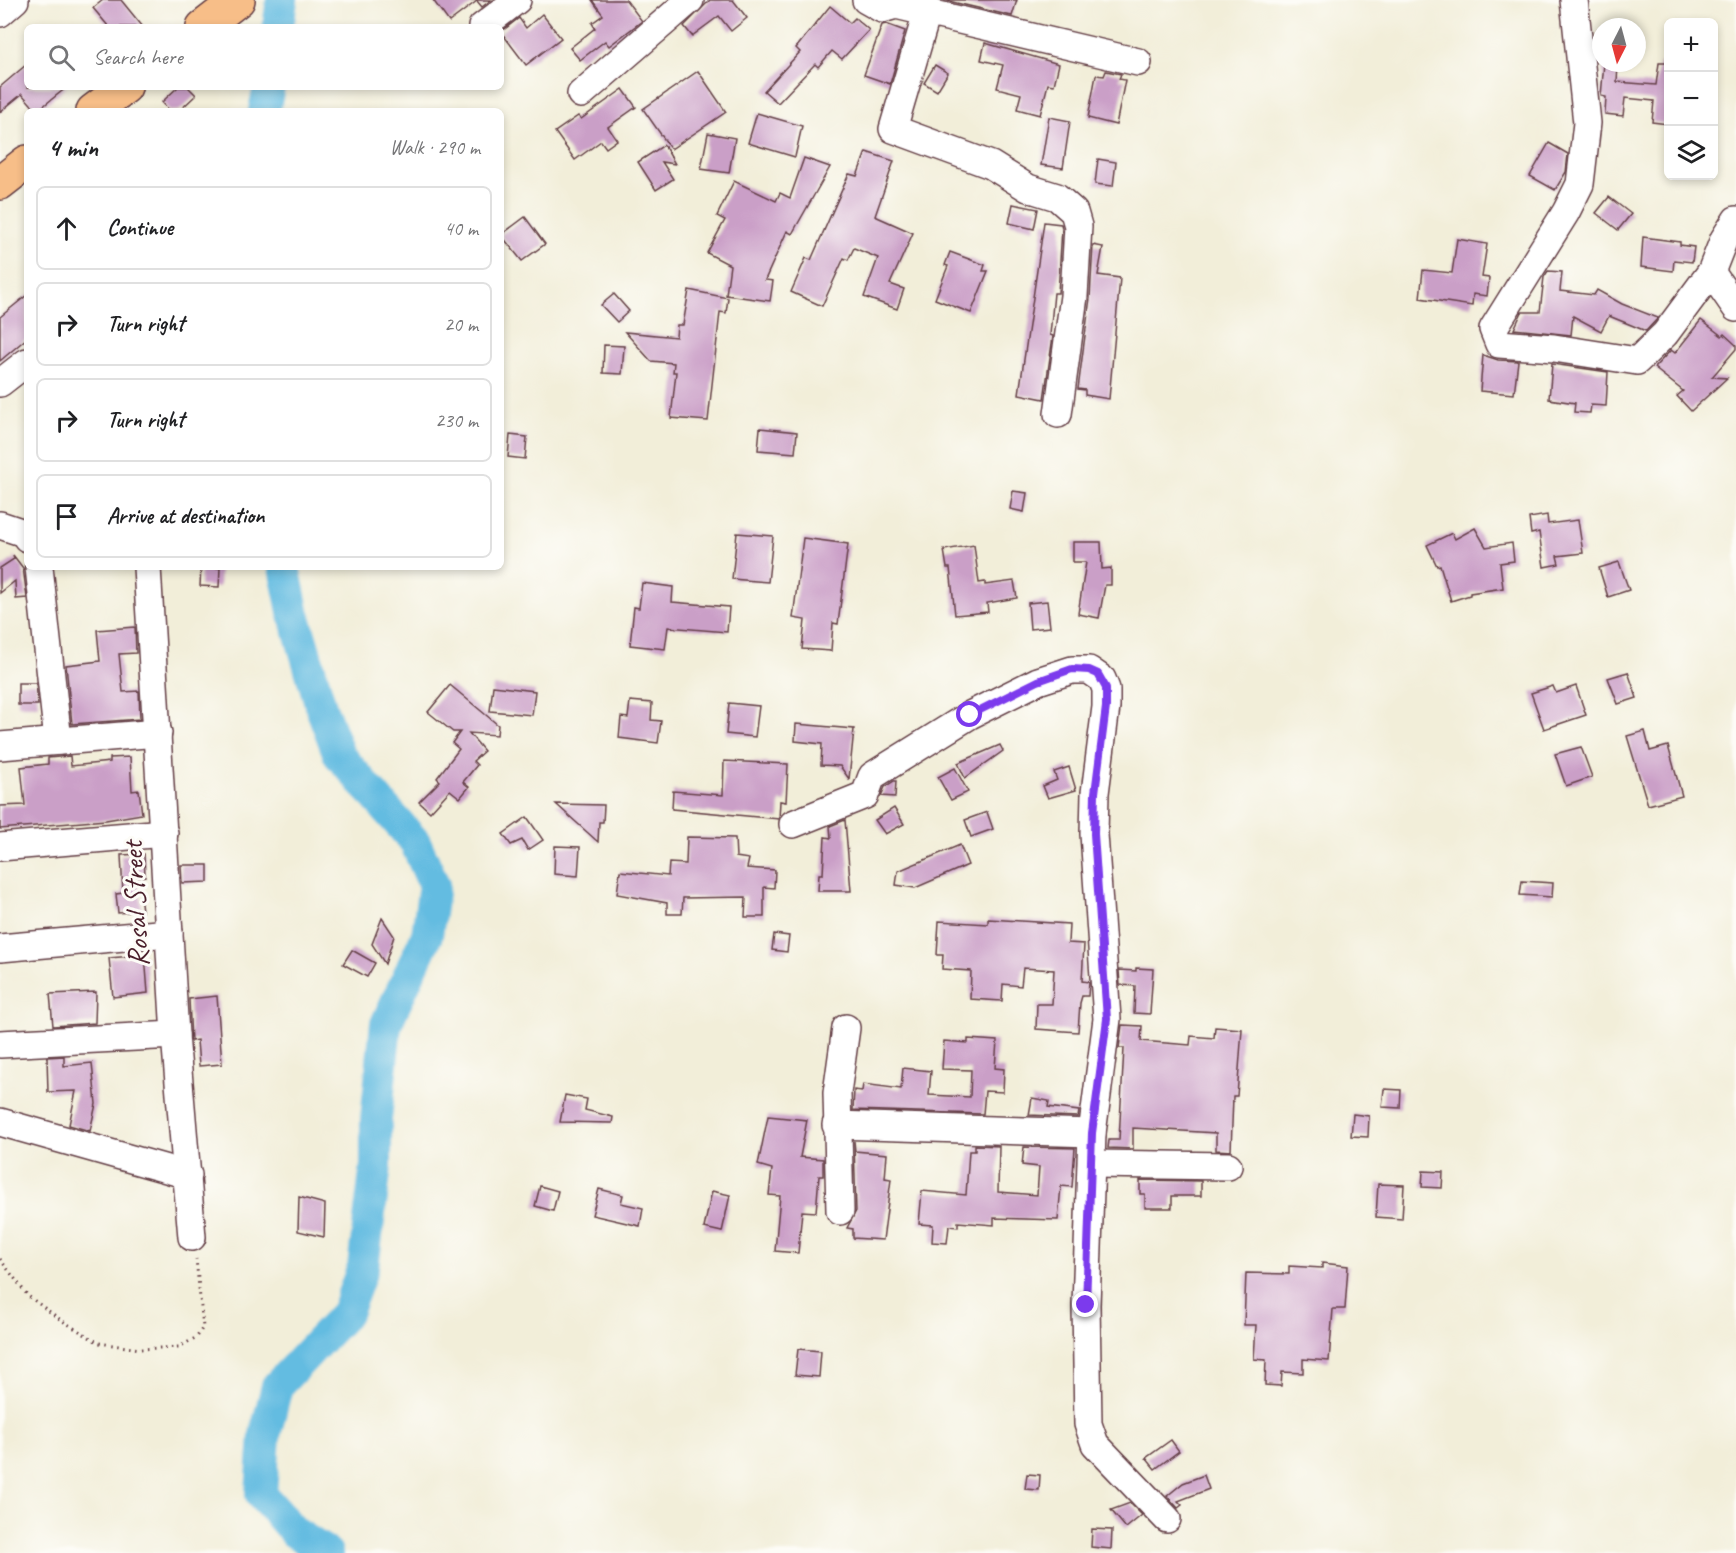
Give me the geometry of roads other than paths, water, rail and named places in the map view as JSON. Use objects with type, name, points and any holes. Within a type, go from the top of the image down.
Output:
[{"type":"highway","points":[[207,24],[238,0]]},
{"type":"highway","points":[[97,108],[121,90]]},
{"type":"highway","points":[[0,183],[24,164]]},
{"type":"street","points":[[0,13],[15,0]]},
{"type":"street","points":[[486,24],[517,0]]},
{"type":"street","points":[[581,94],[690,0]]},
{"type":"street","points":[[866,0],[882,9],[896,5],[1138,62]]},
{"type":"street","points":[[1574,0],[1587,123],[1580,184],[1566,212],[1493,329],[1499,344],[1554,348],[1637,361],[1665,334],[1711,272],[1724,239],[1736,220]]},
{"type":"street","points":[[927,13],[893,129],[991,165],[1028,188],[1057,197],[1074,212],[1078,226],[1074,296],[1058,414]]},
{"type":"street","points":[[1711,272],[1736,308]]},
{"type":"street","points":[[0,383],[24,364]]},
{"type":"street","points":[[0,525],[24,533]]},
{"type":"street","points":[[39,570],[58,741]]},
{"type":"street","name":"Rosal Street","points":[[147,570],[175,1035],[192,1237]]},
{"type":"street","points":[[793,824],[865,795],[872,776],[970,715],[1038,681],[1072,669],[1089,670],[1098,674],[1106,688],[1106,707],[1095,793],[1094,834],[1107,1019],[1092,1133],[1093,1164],[1086,1305],[1089,1424],[1095,1444],[1167,1519]]},
{"type":"street","points":[[0,746],[158,733]]},
{"type":"street","points":[[0,847],[164,833]]},
{"type":"street","points":[[0,948],[169,933]]},
{"type":"street","points":[[840,1211],[836,1125],[837,1093],[846,1028]]},
{"type":"street","points":[[0,1044],[175,1035]]},
{"type":"street","points":[[0,1122],[188,1175]]},
{"type":"street","points":[[836,1125],[1092,1133]]},
{"type":"street","points":[[1093,1164],[1228,1166]]},
{"type":"waterway","points":[[278,24],[282,0]]},
{"type":"waterway","points":[[265,108],[268,90]]},
{"type":"waterway","points":[[285,570],[293,611],[322,710],[339,755],[415,842],[434,885],[427,935],[386,1024],[376,1119],[376,1165],[363,1267],[346,1313],[277,1386],[265,1435],[261,1494],[294,1532],[327,1553]]}]
